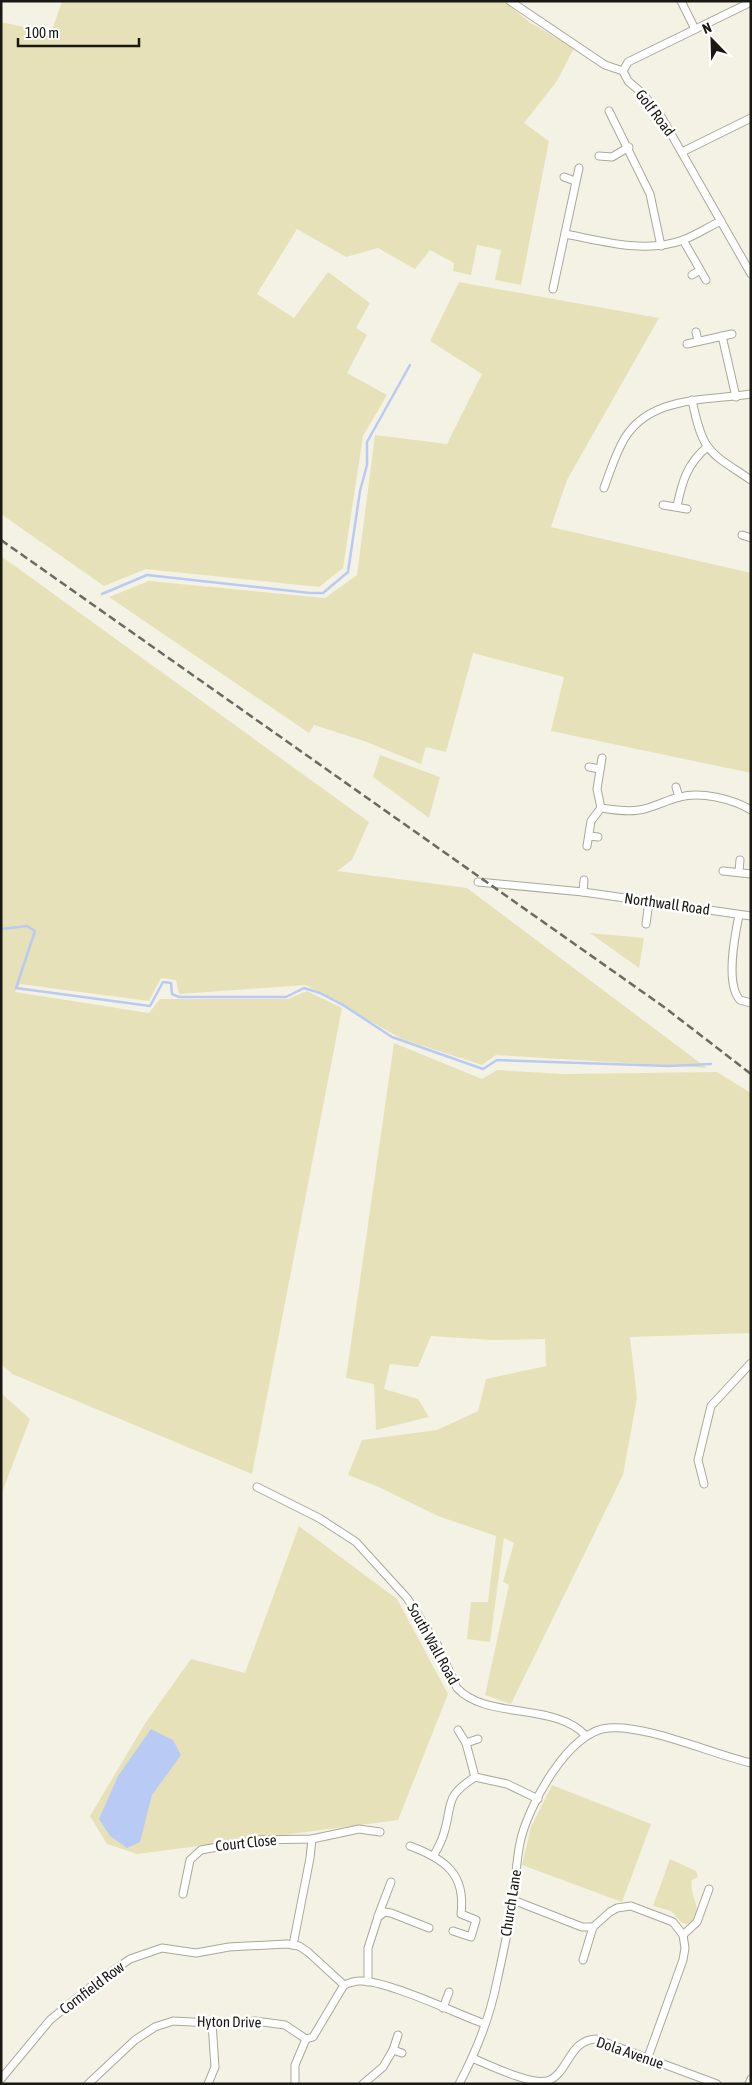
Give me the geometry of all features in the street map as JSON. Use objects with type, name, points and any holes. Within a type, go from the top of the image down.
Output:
[{"type":"street","name":"Golf Road","points":[[510,1],[605,65],[623,71],[628,81],[643,94],[662,118],[751,274]]},
{"type":"street","points":[[680,1],[695,30]]},
{"type":"street","points":[[623,71],[628,62],[751,2]]},
{"type":"street","points":[[609,111],[629,147],[653,202],[661,246]]},
{"type":"street","points":[[682,152],[750,118]]},
{"type":"street","points":[[599,156],[612,157],[629,147]]},
{"type":"street","points":[[553,289],[579,168]]},
{"type":"street","points":[[564,177],[575,181]]},
{"type":"street","points":[[566,234],[641,247],[661,246],[683,240],[721,221]]},
{"type":"street","points":[[683,240],[706,280]]},
{"type":"street","points":[[692,275],[700,270]]},
{"type":"street","points":[[696,332],[698,341]]},
{"type":"street","points":[[687,344],[732,334]]},
{"type":"street","points":[[722,336],[736,397]]},
{"type":"street","points":[[604,488],[621,443],[636,425],[654,412],[672,403],[751,394]]},
{"type":"street","points":[[692,400],[700,433],[707,448],[717,459],[751,480]]},
{"type":"street","points":[[677,506],[686,472],[692,461],[707,448]]},
{"type":"street","points":[[663,505],[677,506],[687,510]]},
{"type":"street","points":[[742,535],[751,538]]},
{"type":"street","points":[[587,846],[591,821],[601,808],[598,789],[602,758]]},
{"type":"street","points":[[590,766],[600,769]]},
{"type":"street","points":[[676,787],[679,797]]},
{"type":"street","points":[[601,808],[625,812],[641,810],[679,797],[701,795],[744,806],[751,810]]},
{"type":"street","points":[[589,836],[598,837]]},
{"type":"street","points":[[739,872],[740,860]]},
{"type":"street","points":[[723,871],[751,874]]},
{"type":"street","points":[[583,892],[584,880]]},
{"type":"street","name":"Northwall Road","points":[[478,882],[583,892],[751,916]]},
{"type":"street","points":[[646,924],[649,902]]},
{"type":"street","points":[[739,914],[732,948],[734,990],[740,1000],[751,1003]]},
{"type":"street","points":[[704,1484],[698,1460],[711,1406],[751,1363]]},
{"type":"street","name":"South Wall Road","points":[[257,1487],[320,1518],[356,1542],[411,1603],[430,1632],[457,1688],[464,1696],[489,1705],[570,1724],[586,1736]]},
{"type":"street","points":[[586,1736],[607,1728],[645,1732],[731,1759],[751,1763]]},
{"type":"street","points":[[458,1730],[466,1744],[475,1777]]},
{"type":"street","name":"Church Lane","points":[[459,2084],[472,2058],[485,2024],[497,1984],[513,1900],[520,1842],[538,1799],[566,1753],[586,1736]]},
{"type":"street","points":[[466,1744],[478,1739]]},
{"type":"street","points":[[434,1855],[444,1834],[448,1810],[454,1793],[475,1777],[507,1784],[538,1799]]},
{"type":"street","name":"Court Close","points":[[183,1894],[190,1860],[201,1850],[256,1840],[312,1838],[359,1829],[380,1832]]},
{"type":"street","points":[[312,1838],[310,1858],[292,1945],[308,1952],[344,1985]]},
{"type":"street","points":[[410,1846],[434,1855],[455,1873],[463,1902],[461,1914],[476,1920],[471,1937],[453,1931]]},
{"type":"street","points":[[368,1982],[368,1948],[391,1882]]},
{"type":"street","points":[[683,1935],[697,1922],[709,1889]]},
{"type":"street","points":[[513,1900],[582,1927],[593,1927]]},
{"type":"street","points":[[583,1960],[593,1927],[617,1908],[631,1906],[673,1922],[683,1935],[685,1948],[683,1960],[648,2057]]},
{"type":"street","points":[[378,1917],[386,1912],[391,1913],[429,1928]]},
{"type":"street","name":"Cornfield Row","points":[[1,2079],[50,2020],[112,1970],[130,1959],[162,1948],[173,1948],[196,1953],[230,1947],[292,1945]]},
{"type":"street","points":[[295,2084],[295,2065],[306,2039],[313,2037],[344,1985],[359,1980],[485,2024]]},
{"type":"street","points":[[443,2008],[449,1992]]},
{"type":"street","name":"Hyton Drive","points":[[88,2084],[135,2040],[164,2023],[186,2021],[230,2024],[255,2021],[285,2025],[306,2039]]},
{"type":"street","points":[[208,2084],[215,2067],[212,2023]]},
{"type":"street","points":[[363,2084],[383,2067],[393,2050],[398,2035]]},
{"type":"street","name":"Dola Avenue","points":[[472,2058],[529,2079],[547,2082],[554,2076],[576,2047],[589,2040],[602,2040],[717,2084]]},
{"type":"street","points":[[393,2050],[402,2053]]},
{"type":"street","points":[[749,2084],[751,2079]]},
{"type":"shaded area","points":[[62,1],[504,1],[529,22],[574,48],[557,81],[524,123],[549,141],[521,285],[495,280],[501,250],[477,245],[471,275],[453,271],[454,263],[430,250],[415,269],[378,248],[346,257],[297,229],[257,294],[294,318],[328,272],[370,303],[356,328],[367,335],[347,373],[387,395],[363,436],[343,568],[319,587],[146,569],[104,586],[1,514],[1,22],[51,33]]},
{"type":"shaded area","points":[[459,282],[659,318],[567,480],[551,527],[751,573],[751,773],[551,731],[564,677],[473,653],[446,752],[426,747],[421,764],[364,741],[314,725],[309,733],[109,597],[149,581],[325,598],[357,575],[375,435],[447,444],[482,374],[430,341]]},
{"type":"shaded area","points":[[1,556],[369,822],[352,860],[337,871],[467,888],[707,1068],[496,1055],[482,1065],[402,1039],[306,985],[179,994],[176,980],[161,978],[149,1001],[20,984],[15,992],[149,1013],[160,999],[288,999],[307,991],[342,1008],[252,1474],[12,1374],[1,1364]]},
{"type":"shaded area","points":[[380,755],[440,777],[429,818],[373,777]]},
{"type":"shaded area","points":[[590,933],[644,938],[639,968]]},
{"type":"shaded area","points":[[394,1043],[482,1079],[497,1070],[564,1074],[717,1072],[751,1093],[751,1333],[630,1337],[637,1398],[623,1475],[511,1704],[485,1695],[509,1585],[503,1582],[514,1543],[504,1538],[490,1642],[467,1639],[471,1602],[488,1602],[496,1536],[438,1516],[381,1488],[348,1475],[362,1440],[437,1430],[478,1411],[486,1379],[546,1366],[545,1339],[493,1340],[431,1336],[418,1367],[390,1364],[384,1389],[418,1399],[429,1417],[376,1430],[374,1384],[346,1378]]},
{"type":"shaded area","points":[[1,1393],[30,1419],[1,1495]]},
{"type":"shaded area","points":[[299,1526],[397,1599],[448,1694],[398,1820],[137,1854],[107,1844],[90,1816],[146,1722],[191,1659],[245,1673]]},
{"type":"shaded area","points":[[552,1785],[651,1824],[622,1902],[522,1865],[531,1827]]},
{"type":"shaded area","points":[[670,1859],[696,1871],[698,1877],[692,1880],[691,1886],[696,1904],[696,1915],[687,1924],[682,1923],[671,1911],[653,1906]]},
{"type":"water","points":[[151,1729],[173,1740],[181,1755],[152,1795],[140,1842],[127,1848],[110,1836],[99,1819],[118,1776]]},
{"type":"waterway","points":[[102,594],[147,575],[323,593],[348,572],[360,491],[367,465],[367,442],[410,365]]},
{"type":"waterway","points":[[1,929],[27,926],[35,931],[16,988],[150,1006],[163,982],[171,983],[172,994],[179,997],[286,997],[304,988],[320,993],[343,1005],[392,1037],[483,1069],[497,1060],[668,1066],[711,1064]]},
{"type":"railway","points":[[1,540],[664,1007],[751,1074]]}]
